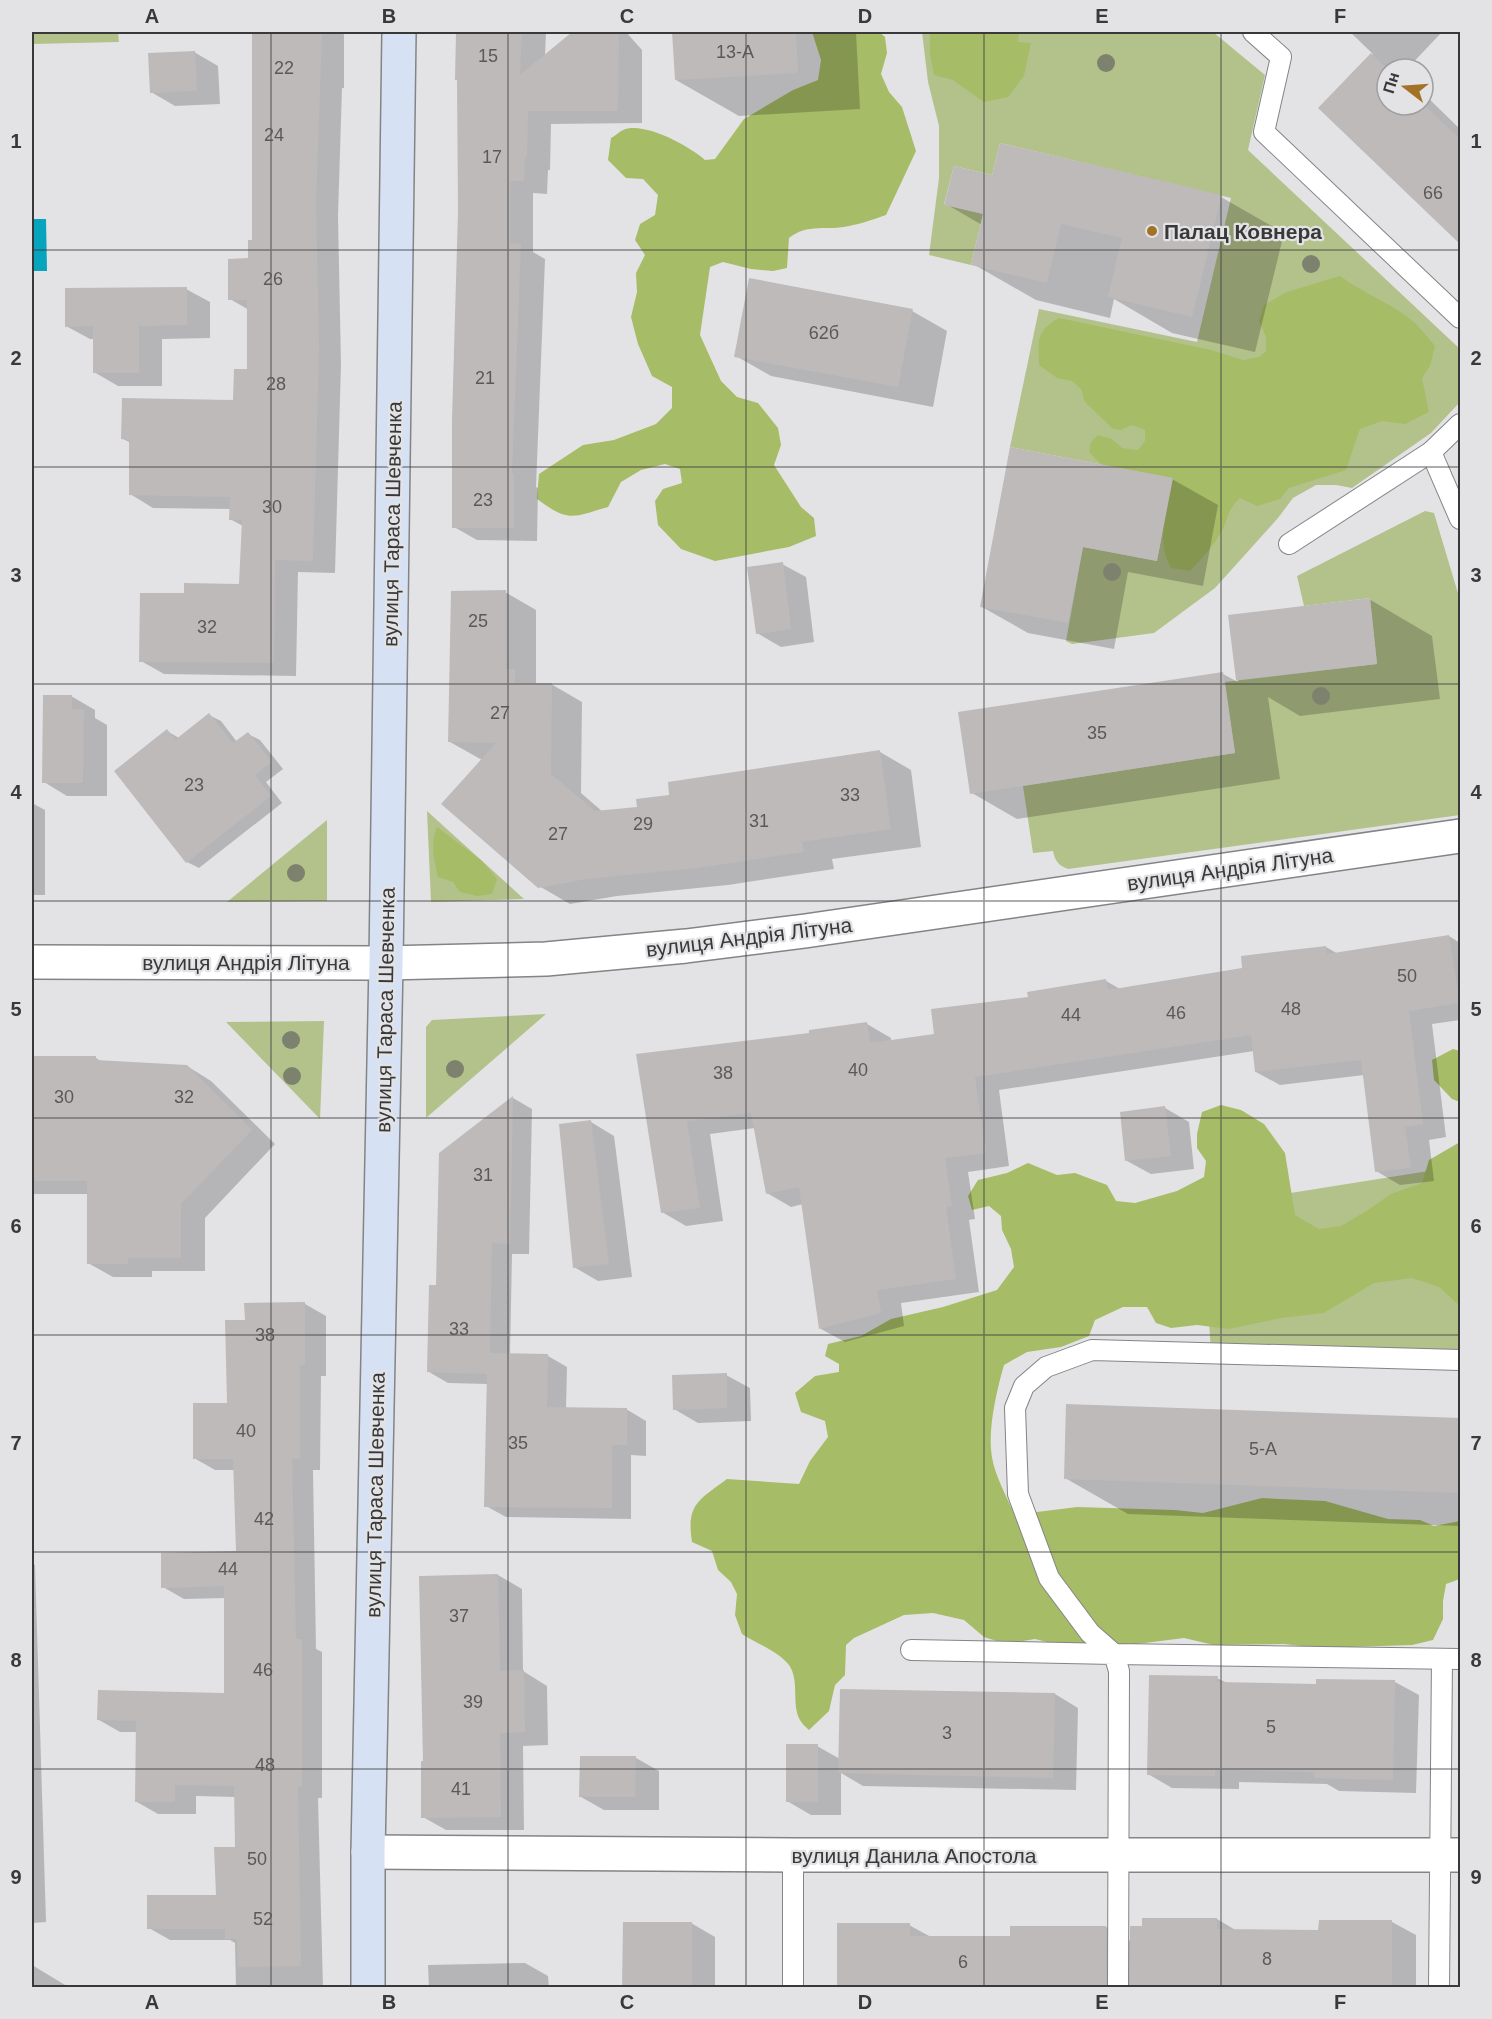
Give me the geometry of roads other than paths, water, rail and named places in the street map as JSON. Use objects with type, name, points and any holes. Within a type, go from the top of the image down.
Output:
[{"type":"street","name":"вулиця Тараса Шевченка","points":[[368,1988],[368,1852],[386,963],[399,32]]},
{"type":"street","name":"вулиця Андрія Літуна","points":[[32,962],[386,963],[546,959],[686,946],[806,931],[1461,836]]},
{"type":"street","name":"вулиця Данила Апостола","points":[[368,1852],[793,1856],[1450,1855]]},
{"type":"lane","points":[[1253,32],[1281,57],[1264,132],[1461,318]]},
{"type":"lane","points":[[1289,544],[1431,452],[1461,423]]},
{"type":"lane","points":[[1431,452],[1461,519]]},
{"type":"lane","points":[[1118,1988],[1119,1671],[1114,1654],[1090,1633],[1050,1578],[1018,1494],[1015,1408],[1024,1386],[1046,1367],[1092,1350],[1461,1360]]},
{"type":"lane","points":[[911,1650],[1451,1659],[1450,1855],[1438,1988]]},
{"type":"lane","points":[[793,1856],[793,1988]]},
{"type":"water","points":[[32,219],[46,219],[47,271],[32,271]]},
{"type":"place","name":"Палац Ковнера","points":[[1152,231]]}]
